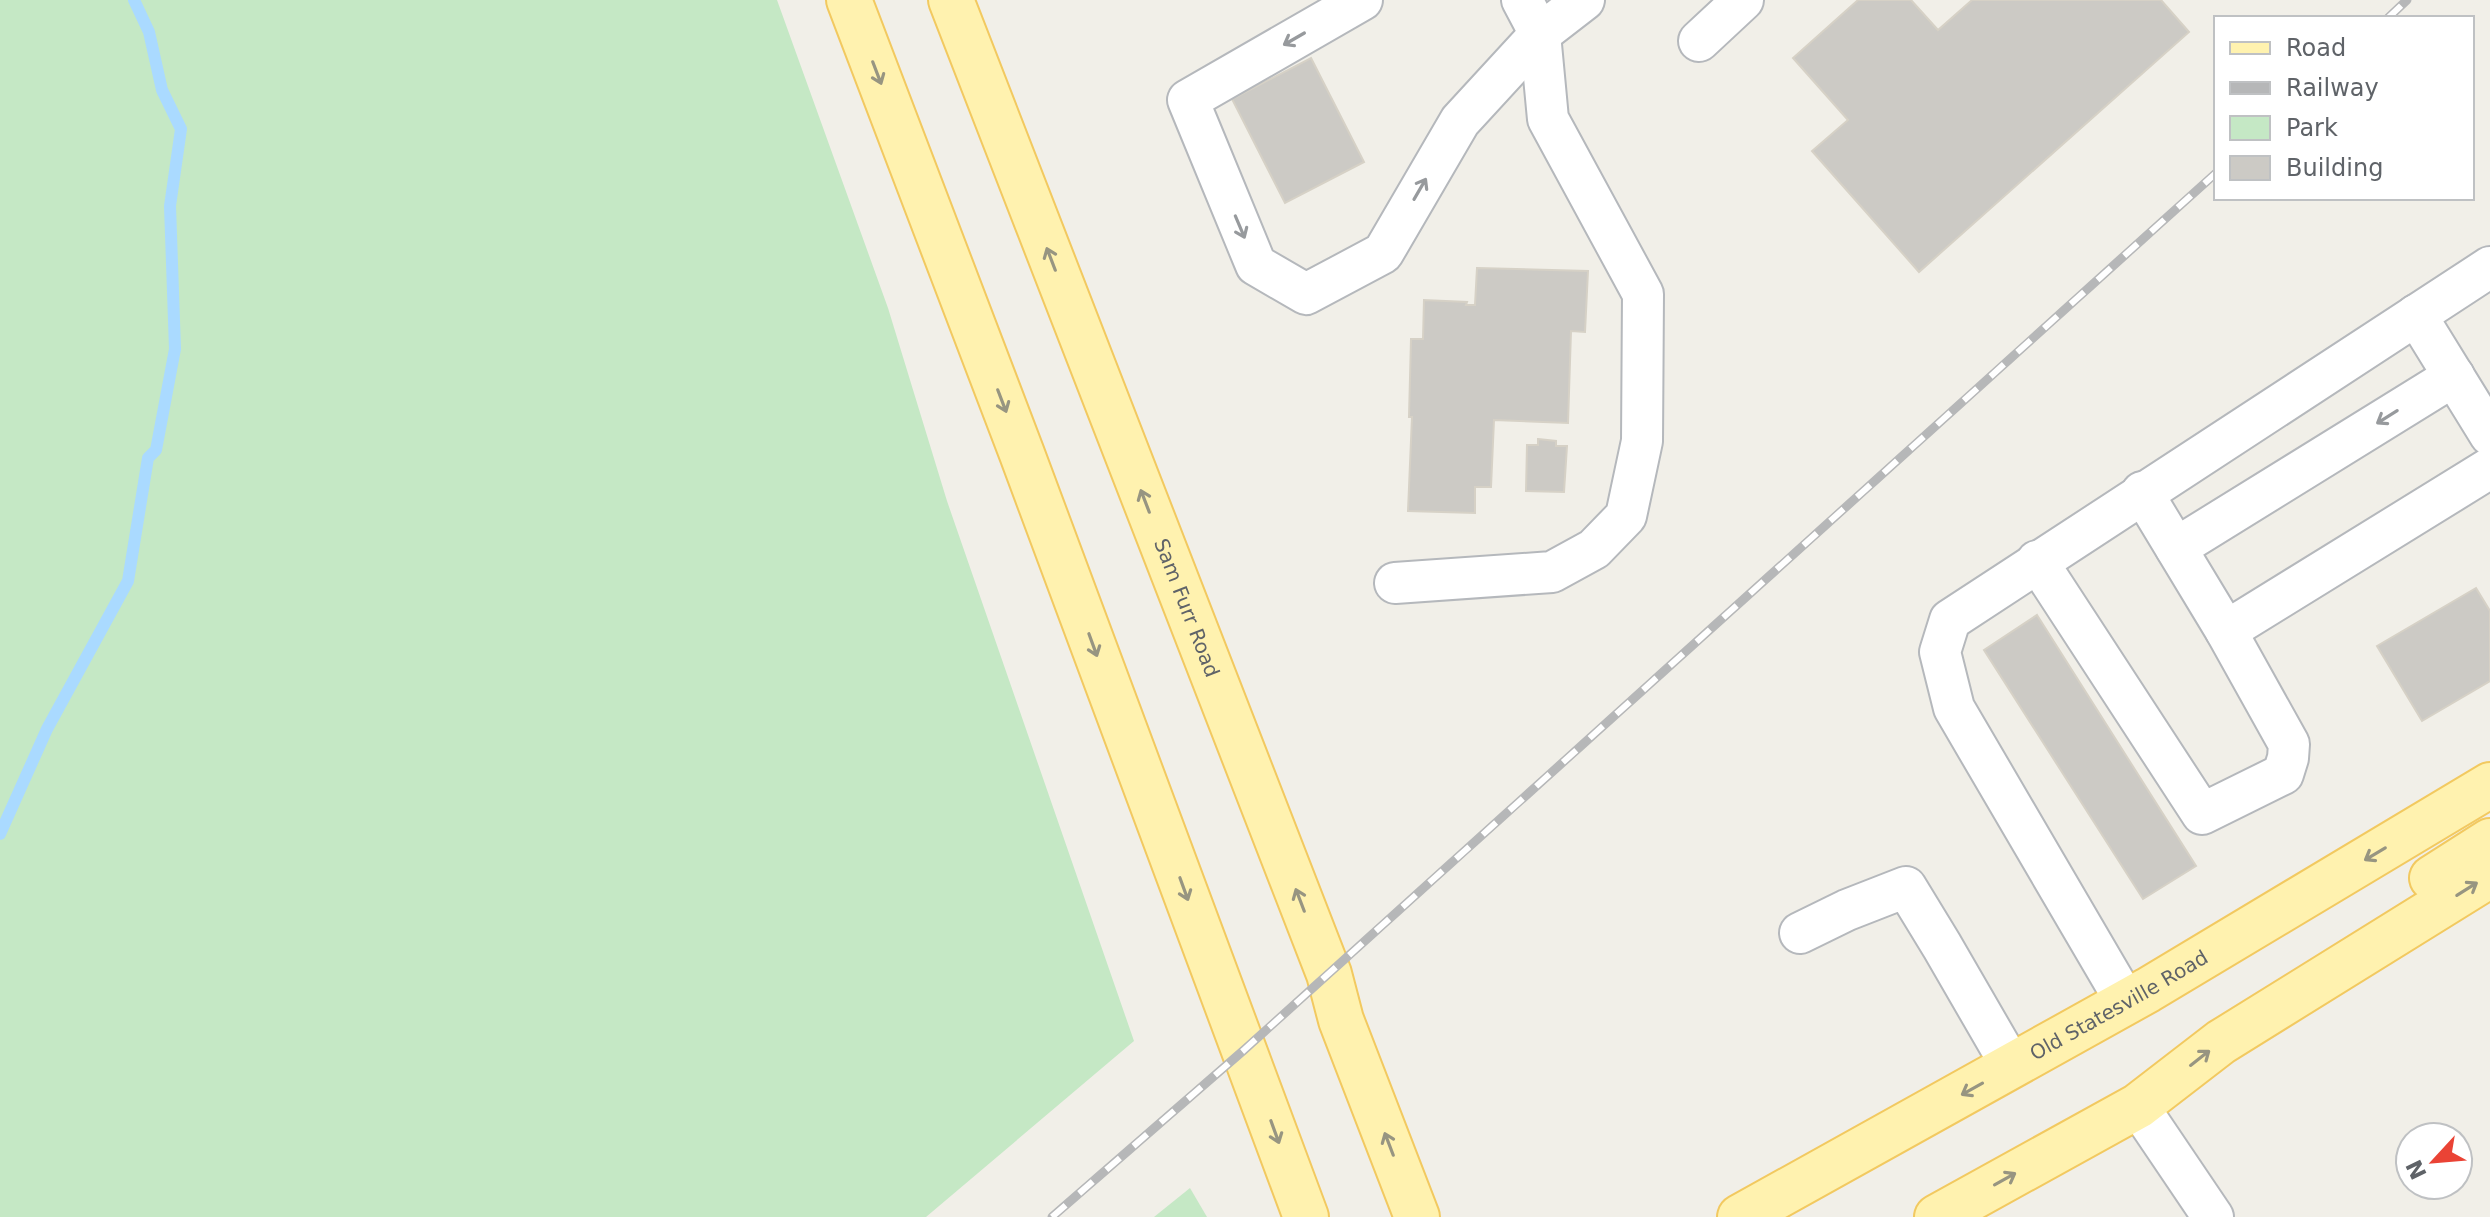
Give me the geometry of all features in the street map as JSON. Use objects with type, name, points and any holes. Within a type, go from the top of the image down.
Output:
[{"type":"main road","points":[[849,0],[1017,440],[1306,1217]]},
{"type":"main road","name":"Sam Furr Road","points":[[951,0],[1329,974],[1341,1020],[1417,1217]]},
{"type":"main road","name":"Old Statesville Road","points":[[1740,1217],[2126,1002],[2490,785]]},
{"type":"main road","points":[[2300,993],[2436,874],[2490,841]]},
{"type":"main road","points":[[1937,1217],[2138,1106],[2221,1042],[2490,875]]},
{"type":"street","points":[[1362,0],[1188,100],[1256,265],[1306,294],[1383,253],[1460,121],[1531,17],[1584,0]]},
{"type":"street","points":[[1699,41],[1743,0]]},
{"type":"street","points":[[1395,583],[1552,572],[1594,549],[1626,516],[1642,441],[1643,294],[1548,119],[1531,17]]},
{"type":"street","points":[[2126,1002],[1954,708],[1940,652],[1950,620],[2490,267]]},
{"type":"street","points":[[2416,315],[2487,425]]},
{"type":"street","points":[[2176,548],[2454,376]]},
{"type":"street","points":[[2226,631],[2490,468]]},
{"type":"street","points":[[2037,561],[2202,814],[2283,774],[2289,744],[2226,631],[2142,492]]},
{"type":"street","points":[[1800,933],[1906,887],[2012,1067]]},
{"type":"street","points":[[2138,1106],[2213,1217]]},
{"type":"green space","points":[[0,0],[777,0],[888,308],[947,501],[1134,1041],[926,1217],[0,1217]]},
{"type":"green space","points":[[1190,1188],[1207,1217],[1154,1217]]},
{"type":"building","points":[[1858,0],[1911,0],[1938,30],[1972,0],[2161,0],[2189,32],[1919,272],[1812,151],[1848,120],[1793,58]]},
{"type":"building","points":[[1311,58],[1364,162],[1285,203],[1232,99]]},
{"type":"building","points":[[1477,268],[1588,271],[1585,332],[1571,331],[1568,423],[1494,420],[1491,487],[1475,487],[1475,513],[1408,511],[1411,339],[1423,339],[1424,300],[1475,305]]},
{"type":"building","points":[[1538,439],[1556,441],[1556,446],[1567,446],[1564,492],[1526,491],[1527,445],[1538,445]]},
{"type":"building","points":[[2476,588],[2490,611],[2490,681],[2422,721],[2377,646]]},
{"type":"building","points":[[2037,615],[2196,866],[2143,899],[1984,650]]},
{"type":"waterway","points":[[0,834],[47,729],[128,581],[148,458],[156,450],[175,349],[170,206],[181,129],[162,90],[149,32],[134,0]]},
{"type":"railway","points":[[2390,16],[2407,0]]},
{"type":"railway","points":[[1052,1217],[1244,1050],[2214,175]]}]
